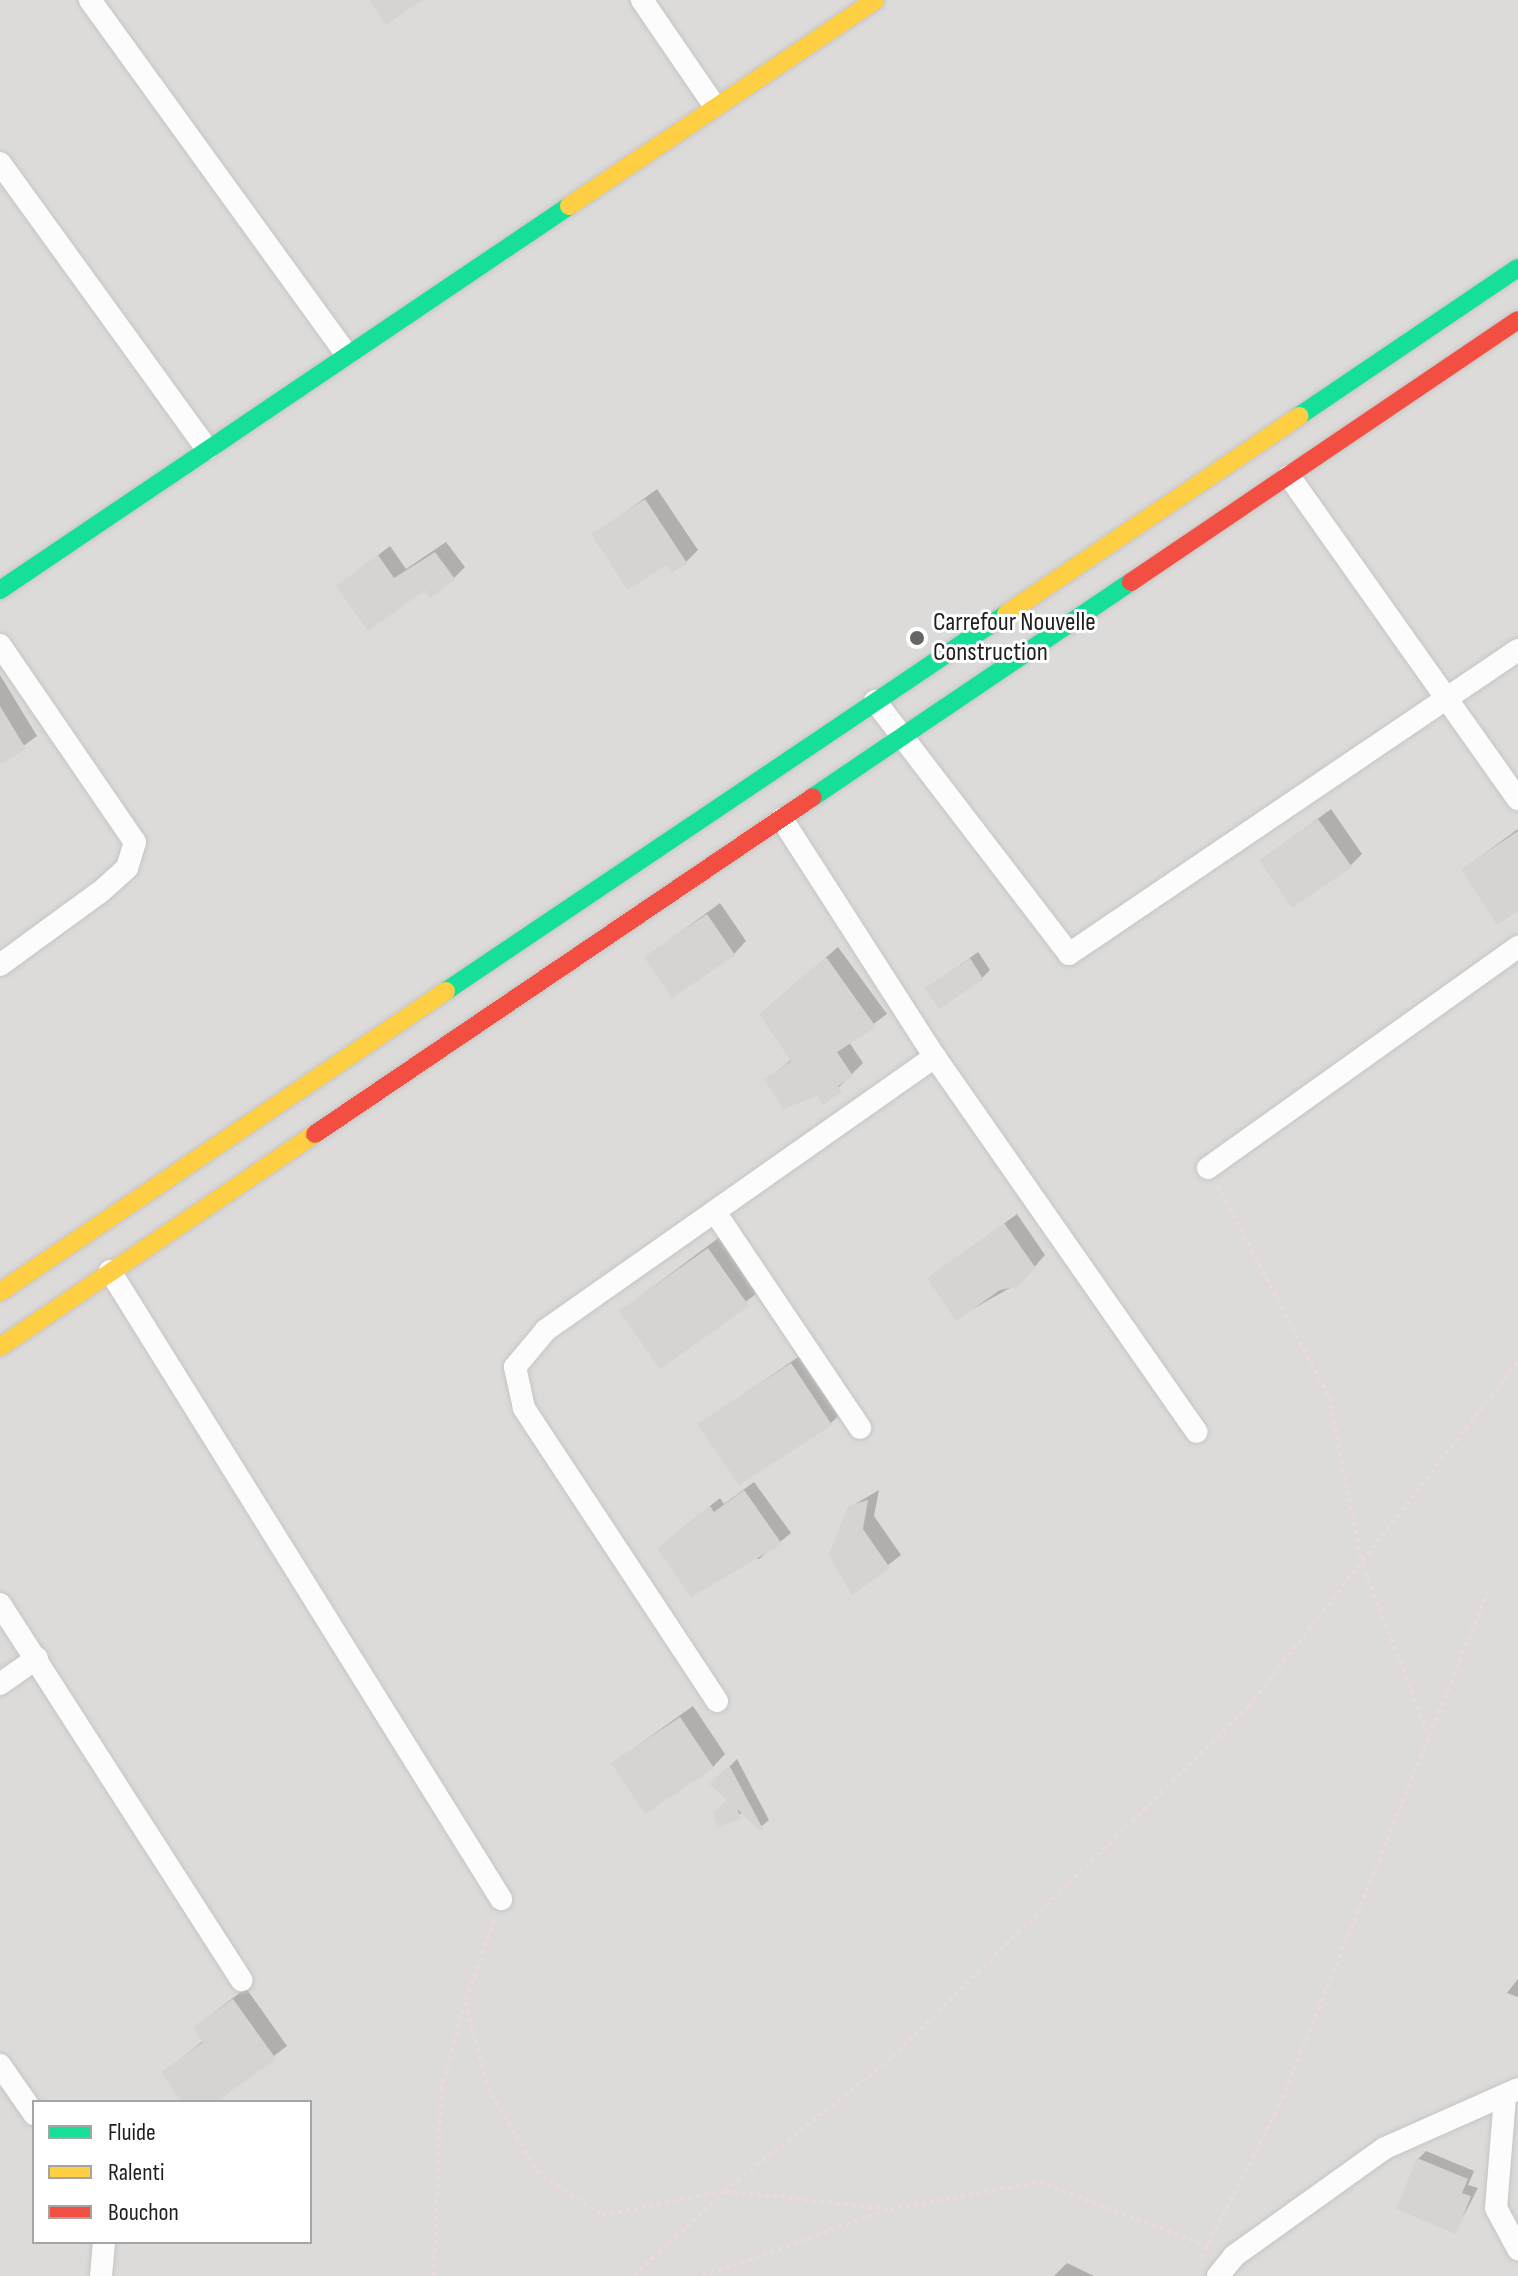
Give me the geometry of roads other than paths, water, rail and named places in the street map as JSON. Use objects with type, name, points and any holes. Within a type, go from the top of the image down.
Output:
[{"type":"main road","points":[[0,590],[714,105],[875,0]]},
{"type":"main road","points":[[0,1292],[1518,268]]},
{"type":"main road","points":[[0,1347],[782,819],[904,740],[1518,320]]},
{"type":"street","points":[[90,0],[346,354]]},
{"type":"street","points":[[642,0],[714,105]]},
{"type":"street","points":[[0,163],[207,449]]},
{"type":"street","points":[[1289,476],[1451,696],[1518,799]]},
{"type":"street","points":[[0,645],[135,842],[118,876],[0,965]]},
{"type":"street","points":[[875,701],[1069,954],[1518,650]]},
{"type":"street","points":[[782,819],[935,1057],[1197,1432]]},
{"type":"street","points":[[1208,1168],[1518,947]]},
{"type":"street","points":[[717,1701],[524,1408],[515,1367],[546,1330],[935,1057]]},
{"type":"street","points":[[715,1212],[860,1428]]},
{"type":"street","points":[[110,1271],[501,1899]]},
{"type":"street","points":[[0,1604],[241,1980]]},
{"type":"street","points":[[0,1684],[37,1658]]},
{"type":"street","points":[[0,2065],[32,2111]]},
{"type":"street","points":[[1512,2093],[1496,2208],[1518,2249]]},
{"type":"street","points":[[1208,2271],[1234,2256],[1385,2148],[1512,2093]]},
{"type":"street","points":[[101,2276],[104,2244]]},
{"type":"place","name":"Carrefour Nouvelle Construction","points":[[917,638]]}]
